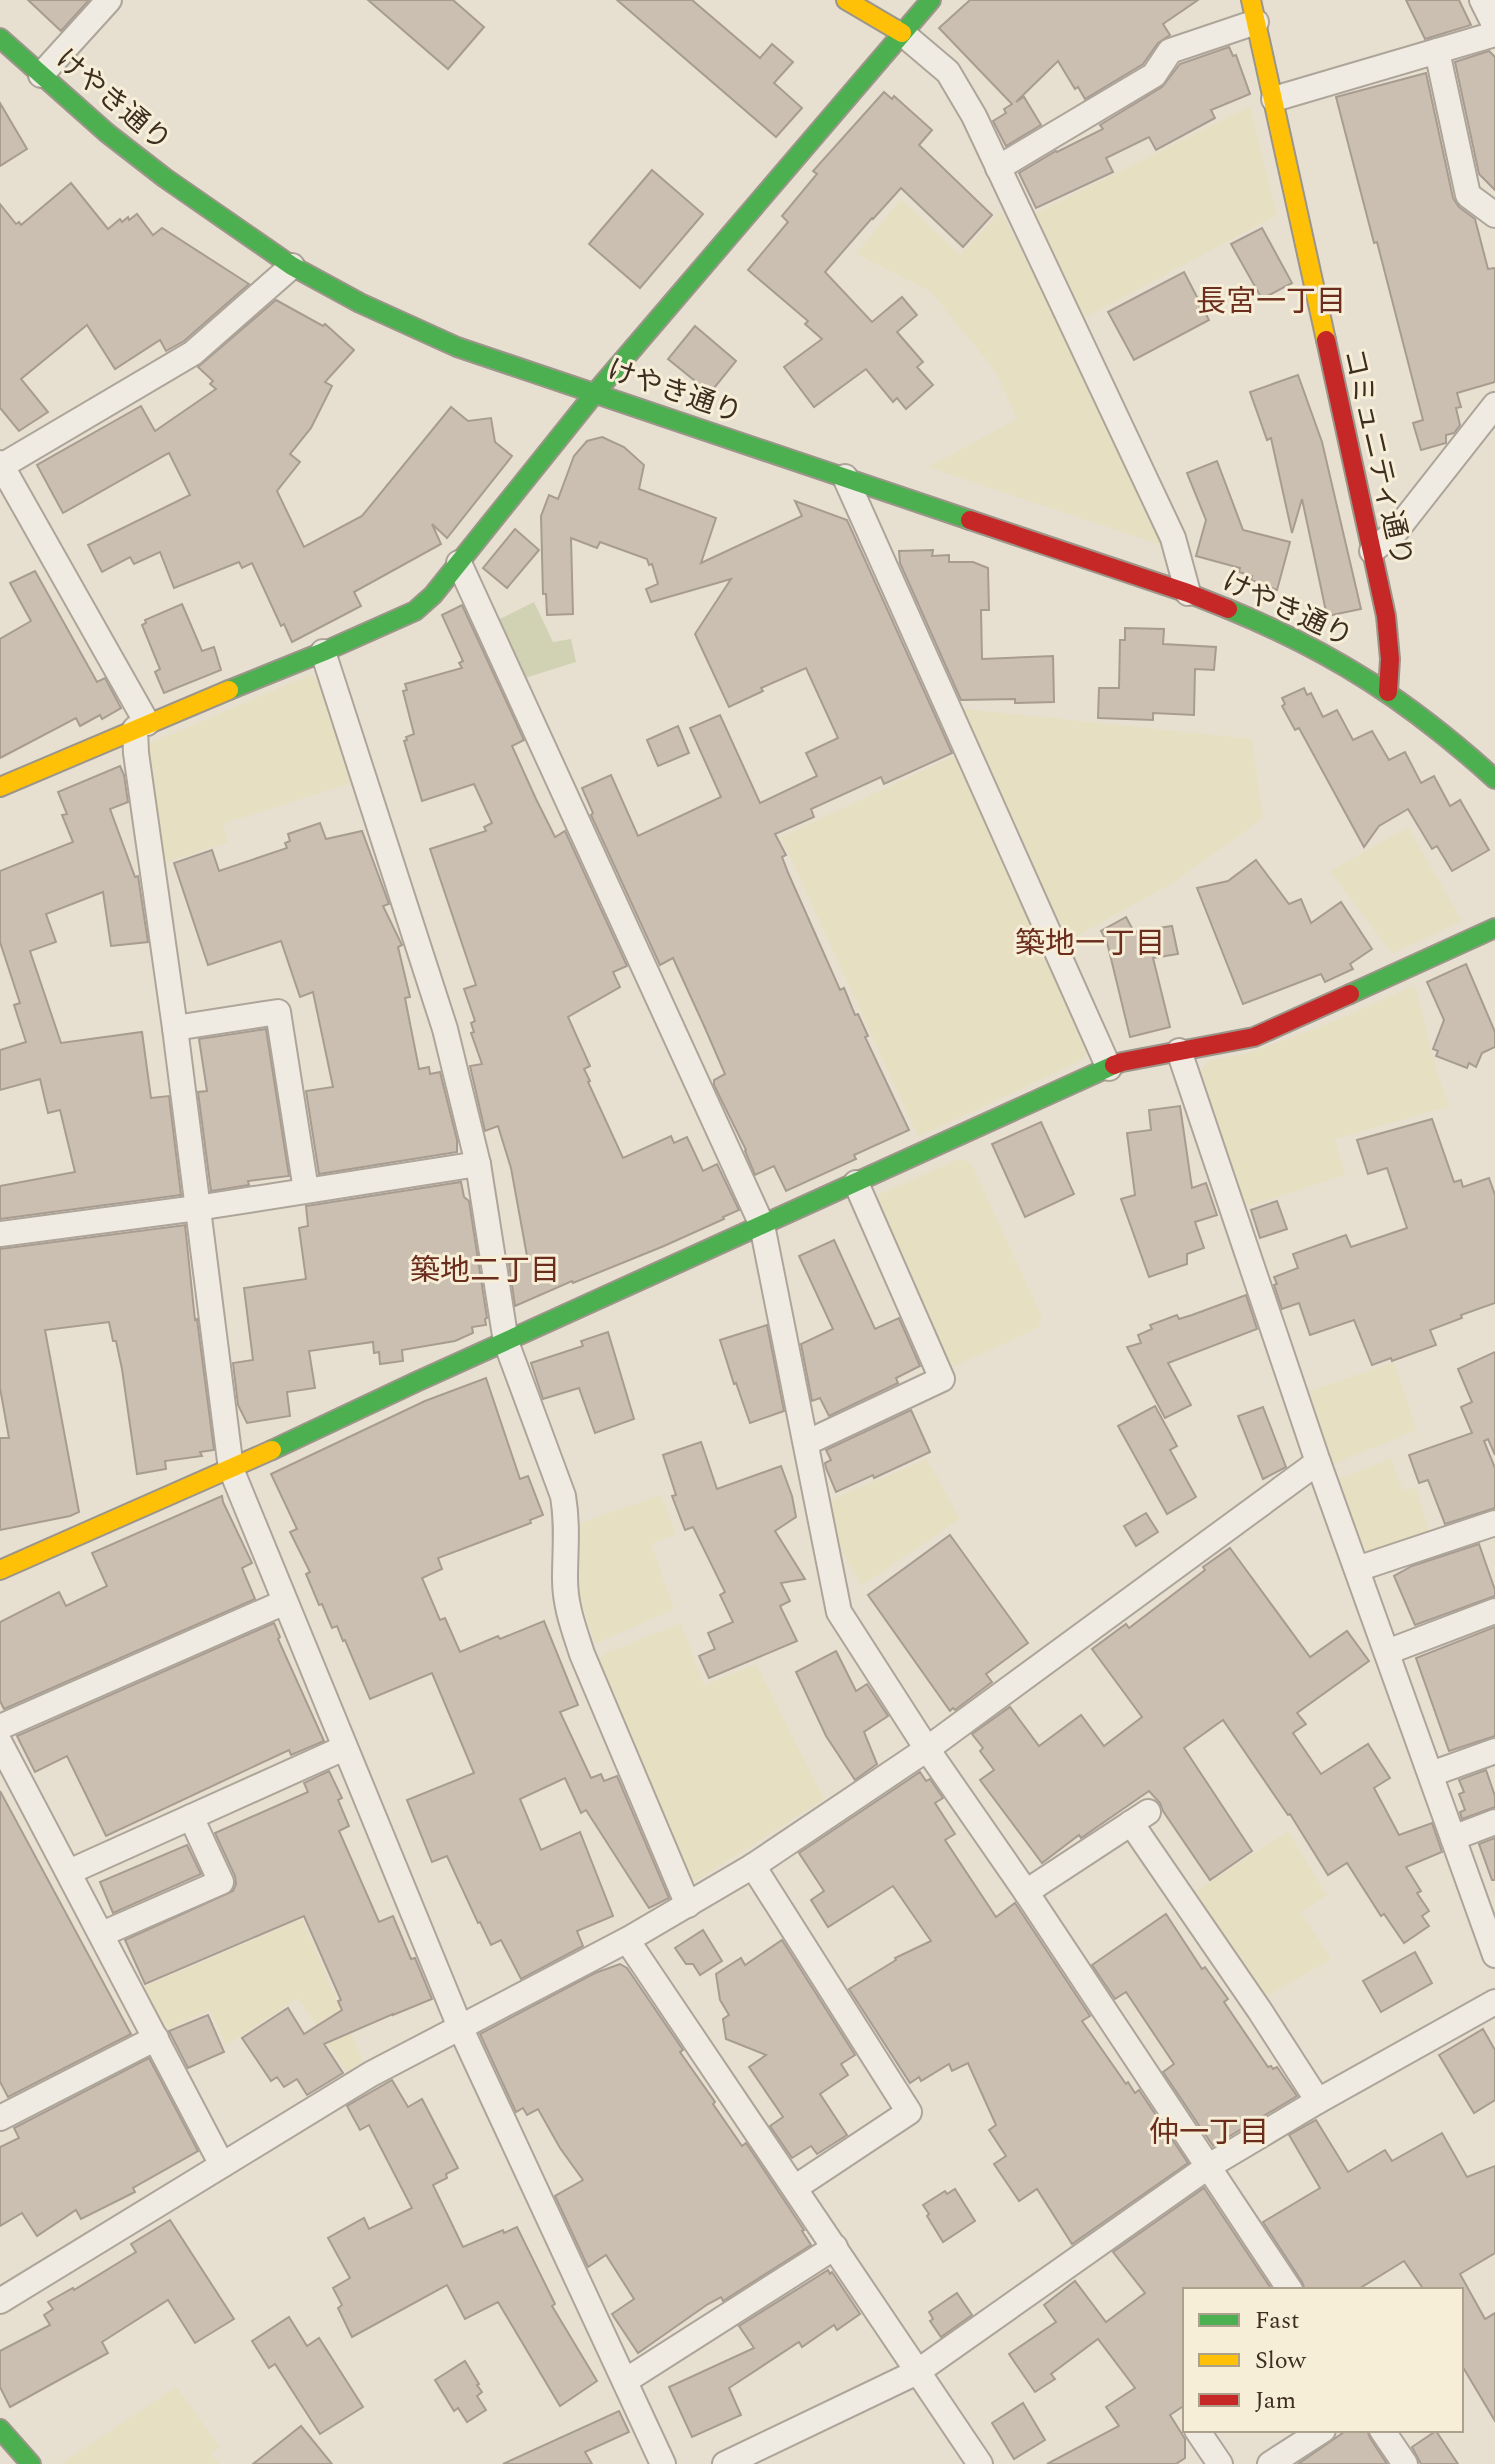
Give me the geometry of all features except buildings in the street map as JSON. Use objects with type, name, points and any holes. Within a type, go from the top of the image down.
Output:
[{"type":"street","points":[[41,75],[109,0]]},
{"type":"street","points":[[846,0],[902,33],[948,72],[974,116],[1173,538],[1188,593]]},
{"type":"street","points":[[0,787],[415,611],[433,595],[595,393],[931,0]]},
{"type":"street","points":[[1482,0],[1495,26]]},
{"type":"street","points":[[998,168],[1154,75],[1170,51],[1254,11]]},
{"type":"street","name":"コミュニティ通り","points":[[1254,11],[1386,616],[1390,659],[1388,692]]},
{"type":"street","points":[[1274,99],[1495,34]]},
{"type":"street","name":"けやき通り","points":[[0,38],[107,133],[165,178],[292,266],[360,303],[457,347],[1188,593],[1244,615],[1314,648],[1388,692],[1495,779]]},
{"type":"street","points":[[1437,51],[1468,195],[1495,215]]},
{"type":"street","points":[[292,266],[193,353],[1,465],[141,726],[136,753],[175,1028],[231,1469],[460,2027],[663,2464]]},
{"type":"street","points":[[1372,551],[1396,531],[1495,405]]},
{"type":"street","points":[[845,477],[1109,1068]]},
{"type":"street","points":[[459,563],[762,1225],[839,1612],[927,1749],[1026,1892],[1289,2288]]},
{"type":"street","points":[[323,652],[445,1029],[478,1164],[506,1342],[563,1496],[567,1520],[565,1581],[568,1612],[582,1654],[688,1905]]},
{"type":"street","points":[[0,1570],[231,1469],[1122,1062],[1254,1037],[1495,928]]},
{"type":"street","points":[[175,1028],[278,1012],[306,1190]]},
{"type":"street","points":[[1179,1051],[1318,1462],[1495,1955]]},
{"type":"street","points":[[0,1234],[197,1208],[478,1164]]},
{"type":"street","points":[[806,1443],[942,1379],[856,1183]]},
{"type":"street","points":[[0,2301],[371,2074],[627,1940],[753,1866],[927,1749],[1318,1462]]},
{"type":"street","points":[[1357,1569],[1494,1527]]},
{"type":"street","points":[[0,1727],[285,1602]]},
{"type":"street","points":[[1387,1652],[1495,1611]]},
{"type":"street","points":[[0,1743],[222,2165]]},
{"type":"street","points":[[69,1872],[344,1748]]},
{"type":"street","points":[[1431,1774],[1495,1751]]},
{"type":"street","points":[[102,1934],[221,1882],[191,1817]]},
{"type":"street","points":[[1026,1892],[1140,1818],[1318,2101]]},
{"type":"street","points":[[1453,1838],[1495,1822]]},
{"type":"street","points":[[753,1866],[909,2112],[796,2187]]},
{"type":"street","points":[[627,1940],[980,2464]]},
{"type":"street","points":[[725,2464],[917,2372],[1209,2166],[1495,2002]]},
{"type":"street","points":[[0,2118],[156,2038]]},
{"type":"street","points":[[625,2381],[835,2247]]},
{"type":"street","points":[[0,2429],[31,2464]]},
{"type":"street","points":[[1198,2432],[1220,2464]]},
{"type":"street","points":[[1270,2464],[1320,2432]]},
{"type":"street","points":[[1383,2432],[1405,2464]]},
{"type":"shaded area","points":[[1250,106],[1277,215],[1079,321],[1030,216]]},
{"type":"shaded area","points":[[901,199],[960,255],[1001,211],[1167,547],[928,467],[1017,419],[995,371],[931,292],[856,254]]},
{"type":"shaded area","points":[[310,675],[324,681],[356,781],[223,824],[228,842],[165,863],[147,754],[150,743]]},
{"type":"shaded area","points":[[957,708],[1252,739],[1263,818],[1173,883],[1062,944]]},
{"type":"shaded area","points":[[956,755],[1088,1050],[1083,1060],[918,1137],[781,837]]},
{"type":"shaded area","points":[[1408,827],[1462,921],[1392,954],[1330,871]]},
{"type":"shaded area","points":[[1415,985],[1440,1082],[1450,1106],[1335,1139],[1345,1175],[1247,1207],[1199,1076],[1207,1061],[1249,1053],[1335,1021]]},
{"type":"shaded area","points":[[959,1159],[971,1163],[1042,1317],[1038,1328],[955,1366],[943,1362],[873,1206],[877,1195]]},
{"type":"shaded area","points":[[1394,1362],[1417,1430],[1333,1464],[1310,1391]]},
{"type":"shaded area","points":[[1391,1458],[1403,1491],[1415,1487],[1432,1539],[1375,1559],[1363,1552],[1339,1479]]},
{"type":"shaded area","points":[[927,1459],[960,1519],[861,1586],[841,1550],[830,1500]]},
{"type":"shaded area","points":[[661,1495],[676,1534],[651,1544],[674,1609],[595,1644],[579,1594],[578,1524]]},
{"type":"shaded area","points":[[681,1623],[704,1685],[756,1664],[824,1799],[696,1881],[690,1879],[599,1659],[606,1653]]},
{"type":"shaded area","points":[[1288,1831],[1327,1895],[1301,1912],[1331,1959],[1264,1998],[1193,1893]]},
{"type":"shaded area","points":[[302,1919],[363,2061],[346,2072],[298,1998],[226,2046],[210,2010],[162,2032],[141,1988]]},
{"type":"shaded area","points":[[176,2387],[220,2447],[211,2453],[219,2464],[60,2464]]},
{"type":"green space","points":[[534,602],[553,642],[571,639],[576,662],[525,678],[498,620]]},
{"type":"traffic: fast","points":[[229,690],[415,611],[433,595],[595,393],[931,0]]},
{"type":"traffic: fast","points":[[0,38],[107,133],[165,178],[292,266],[360,303],[457,347],[970,520]]},
{"type":"traffic: fast","points":[[1228,609],[1303,643],[1370,682],[1432,726],[1495,779]]},
{"type":"traffic: fast","points":[[1350,994],[1495,928]]},
{"type":"traffic: fast","points":[[272,1450],[1114,1065]]},
{"type":"traffic: fast","points":[[0,2429],[31,2464]]},
{"type":"traffic: slow","points":[[846,0],[902,33]]},
{"type":"traffic: slow","points":[[1251,0],[1326,340]]},
{"type":"traffic: slow","points":[[0,787],[229,690]]},
{"type":"traffic: slow","points":[[0,1570],[272,1450]]},
{"type":"traffic: jam","points":[[1326,340],[1386,616],[1390,659],[1388,692]]},
{"type":"traffic: jam","points":[[970,520],[1228,609]]},
{"type":"traffic: jam","points":[[1114,1065],[1254,1037],[1350,994]]},
{"type":"district","name":"長宮一丁目","points":[[1271,301]]},
{"type":"district","name":"築地一丁目","points":[[1090,943]]},
{"type":"district","name":"築地二丁目","points":[[485,1270]]},
{"type":"district","name":"仲一丁目","points":[[1209,2132]]}]
